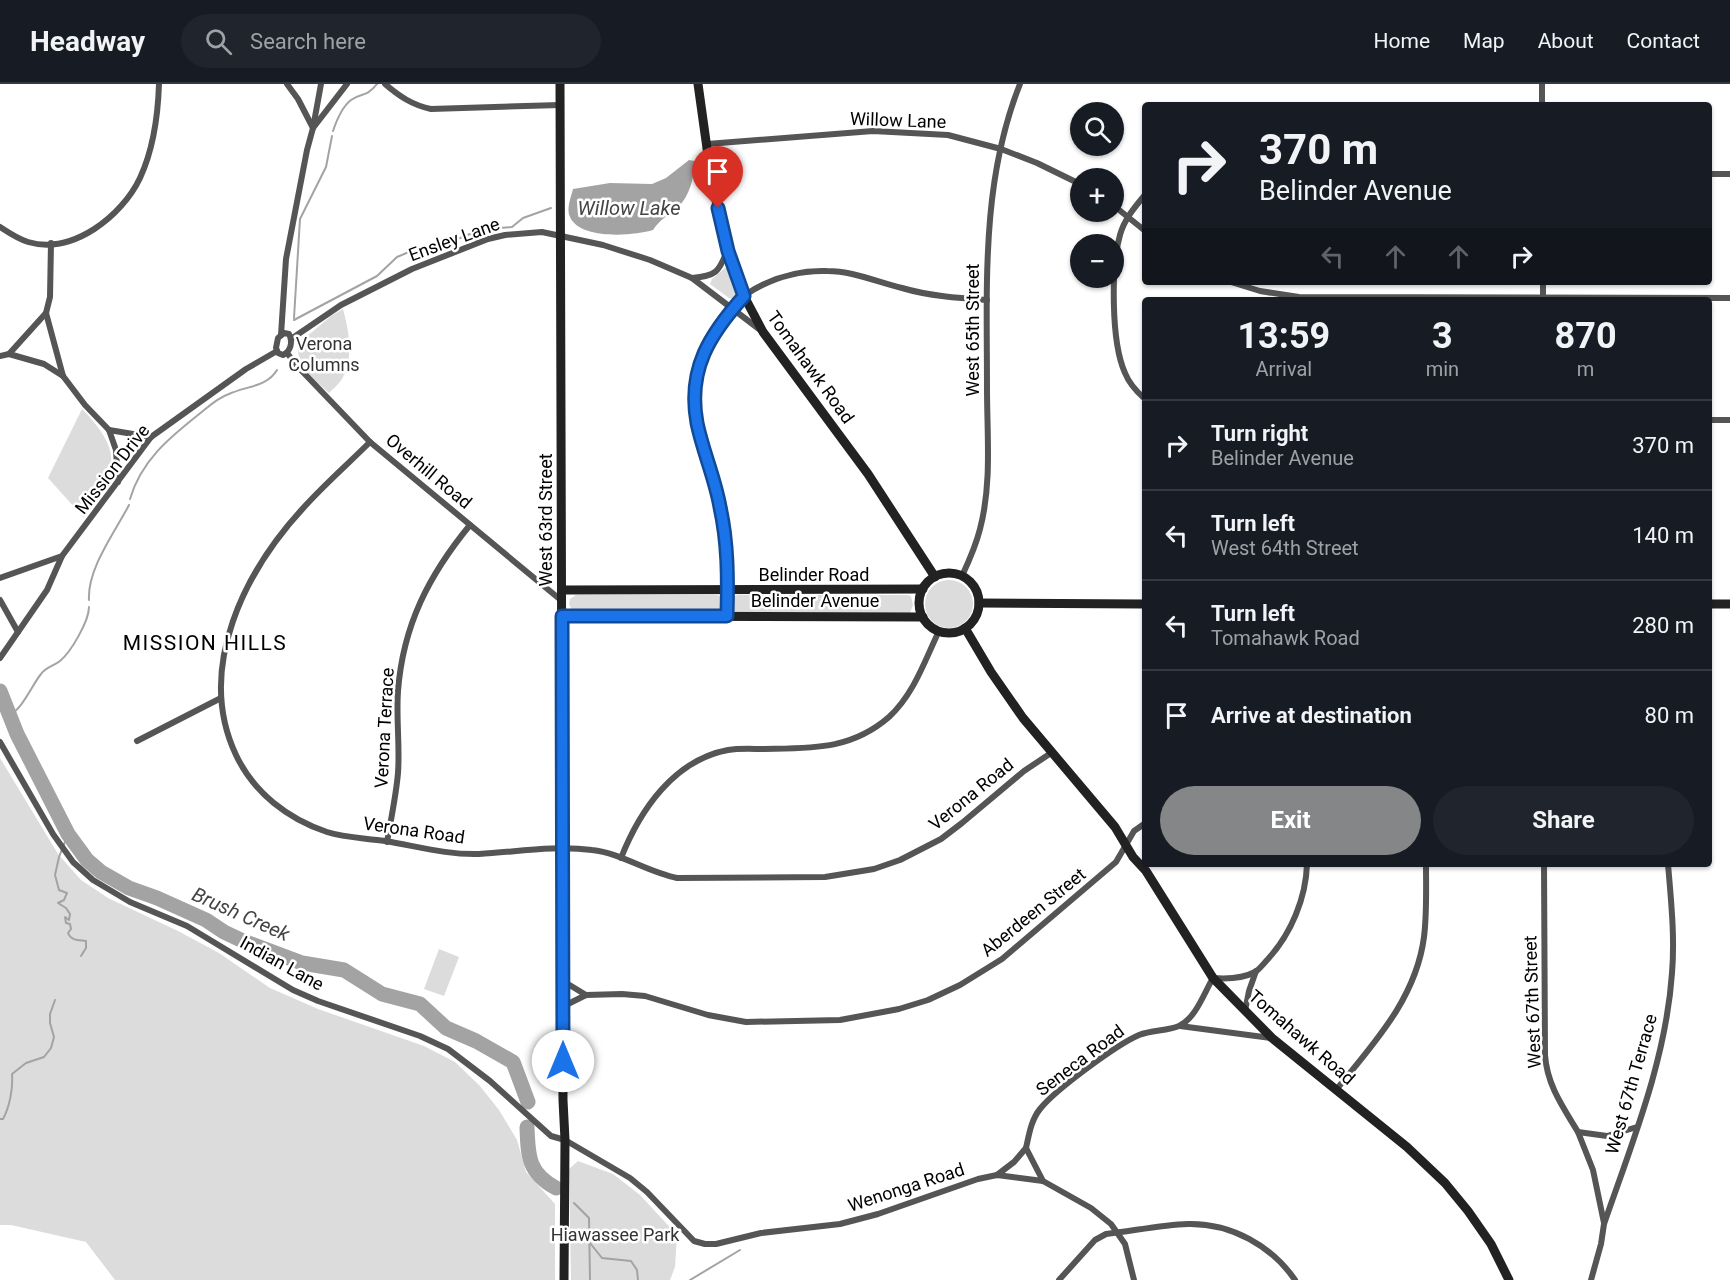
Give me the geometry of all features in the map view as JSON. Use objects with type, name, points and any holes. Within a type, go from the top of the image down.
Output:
[{"type":"street","points":[[0,227],[29,243],[66,242],[93,229],[114,213],[129,197],[146,164],[156,118],[159,84]]},
{"type":"street","points":[[287,84],[298,99],[313,128]]},
{"type":"street","points":[[280,335],[287,333],[291,339],[291,346],[283,355],[276,351],[276,344],[280,335],[286,259],[321,84]]},
{"type":"street","points":[[313,128],[347,84]]},
{"type":"street","points":[[385,84],[408,101],[431,109],[560,105]]},
{"type":"street","name":"West 63rd Street","points":[[560,84],[564,1280]]},
{"type":"street","name":"Tomahawk Road","points":[[698,84],[711,177],[728,251],[744,296],[763,332],[868,474],[935,577]]},
{"type":"street","name":"West 65th Street","points":[[962,576],[975,547],[985,503],[987,482],[988,221],[995,171],[1020,84]]},
{"type":"street","points":[[1542,84],[1542,102]]},
{"type":"street","name":"Willow Lane","points":[[707,144],[852,132],[948,135],[1001,149],[1070,179]]},
{"type":"street","points":[[1712,174],[1730,174]]},
{"type":"street","points":[[1142,199],[1128,217],[1118,245],[1114,299],[1120,360],[1125,375],[1142,396]]},
{"type":"street","points":[[1124,214],[1142,228]]},
{"type":"street","name":"Ensley Lane","points":[[291,339],[341,305],[378,285],[452,252],[505,235],[542,232],[603,245],[641,257],[692,278],[763,332]]},
{"type":"street","points":[[9,354],[46,313],[50,297],[51,243]]},
{"type":"street","points":[[692,278],[708,277],[720,269],[728,251]]},
{"type":"street","points":[[727,616],[728,561],[721,508],[697,424],[695,400],[697,375],[702,357],[715,330],[733,308],[744,296],[775,279],[794,274],[827,271],[847,273],[923,294],[987,300]]},
{"type":"street","points":[[1241,285],[1260,291],[1299,297]]},
{"type":"street","points":[[1712,298],[1730,298]]},
{"type":"street","points":[[46,313],[63,375],[85,405],[109,430],[116,450],[118,482]]},
{"type":"street","name":"Mission Drive","points":[[62,556],[151,437],[236,376],[276,351]]},
{"type":"street","name":"Overhill Road","points":[[287,353],[370,442],[562,601]]},
{"type":"street","points":[[0,356],[9,354],[44,364],[63,375]]},
{"type":"street","points":[[1712,420],[1730,420]]},
{"type":"street","points":[[109,430],[151,437]]},
{"type":"street","name":"Verona Road","points":[[370,442],[305,506],[283,532],[257,571],[233,620],[225,645],[221,698],[231,743],[239,761],[262,792],[276,806],[294,818],[329,833],[436,851],[467,854],[562,848],[591,849],[621,858],[662,875],[698,878],[825,877],[874,869],[900,860],[941,839],[1024,771],[1051,753]]},
{"type":"street","name":"Verona Terrace","points":[[387,842],[398,774],[398,691],[406,644],[413,618],[426,588],[450,549],[470,525]]},
{"type":"street","points":[[0,578],[62,556]]},
{"type":"street","points":[[0,658],[47,590],[62,556]]},
{"type":"street","points":[[953,573],[962,576],[975,587],[979,603],[977,613],[965,628],[956,632],[939,631],[927,623],[923,617],[920,598],[923,589],[935,577],[953,573]]},
{"type":"street","name":"Belinder Road","points":[[562,590],[923,589]]},
{"type":"street","points":[[0,600],[18,632]]},
{"type":"street","points":[[979,603],[1142,604]]},
{"type":"street","points":[[1712,604],[1730,604]]},
{"type":"street","name":"Belinder Avenue","points":[[562,616],[923,617]]},
{"type":"street","name":"Tomahawk Road","points":[[965,628],[1005,693],[1051,753],[1114,827],[1142,867]]},
{"type":"street","points":[[621,858],[631,833],[657,796],[679,771],[696,761],[729,750],[823,747],[854,739],[871,730],[889,716],[905,698],[939,631]]},
{"type":"street","points":[[137,741],[221,698]]},
{"type":"street","name":"Indian Lane","points":[[0,742],[52,834],[73,862],[107,890],[187,926],[294,990],[318,1001],[420,1036],[448,1049],[490,1081],[551,1136],[565,1140]]},
{"type":"street","name":"Aberdeen Street","points":[[564,1006],[586,996],[622,994],[645,996],[708,1015],[746,1022],[840,1020],[899,1009],[928,1000],[960,985],[1002,959],[1116,862],[1134,831],[1142,825]]},
{"type":"street","name":"Tomahawk Road","points":[[1142,867],[1213,978],[1272,1038],[1416,1154],[1445,1183],[1491,1244],[1509,1280]]},
{"type":"street","points":[[1245,1011],[1256,971],[1274,952],[1293,921],[1304,889],[1307,867]]},
{"type":"street","points":[[1336,1090],[1394,1016],[1411,983],[1424,937],[1426,867]]},
{"type":"street","name":"West 67th Street","points":[[1544,867],[1546,1065],[1552,1088],[1578,1132],[1593,1170],[1604,1224]]},
{"type":"street","name":"West 67th Terrace","points":[[1623,1168],[1656,1063],[1668,1008],[1673,945],[1668,867]]},
{"type":"street","points":[[1180,1026],[1196,1011],[1213,978],[1226,979],[1256,971]]},
{"type":"street","points":[[563,981],[586,996]]},
{"type":"street","name":"Seneca Road","points":[[1026,1148],[1034,1119],[1040,1109],[1067,1085],[1121,1045],[1137,1036],[1153,1030],[1180,1026],[1272,1038]]},
{"type":"street","points":[[1578,1132],[1607,1136],[1637,1127]]},
{"type":"street","name":"Wenonga Road","points":[[565,1140],[630,1178],[657,1202],[694,1241],[705,1244],[724,1243],[761,1233],[818,1227],[861,1219],[959,1185],[997,1175],[1043,1181],[1091,1208],[1111,1224],[1125,1244],[1134,1280]]},
{"type":"street","points":[[997,1175],[1014,1162],[1026,1148],[1043,1181]]},
{"type":"street","name":"West 67th Street","points":[[1591,1280],[1604,1224],[1623,1168]]},
{"type":"street","points":[[1059,1280],[1095,1240],[1106,1234],[1192,1224],[1232,1231],[1251,1239],[1287,1268],[1295,1280]]},
{"type":"green space","points":[[725,268],[730,269],[738,291],[733,299],[710,284],[712,279]]},
{"type":"green space","name":"Verona Columns","points":[[343,309],[348,335],[348,362],[342,379],[329,393],[303,366],[298,344],[331,316]]},
{"type":"green space","points":[[82,409],[105,438],[110,451],[111,463],[103,488],[84,518],[48,478]]},
{"type":"green space","points":[[949,580],[966,587],[973,604],[966,621],[949,628],[932,621],[925,604],[932,587]]},
{"type":"green space","points":[[576,595],[717,595],[721,597],[720,612],[573,612],[569,604],[570,599]]},
{"type":"green space","points":[[907,595],[911,596],[913,605],[910,613],[734,612],[734,596]]},
{"type":"green space","points":[[0,758],[58,854],[81,880],[108,898],[219,953],[270,988],[318,1009],[424,1046],[455,1062],[480,1086],[499,1110],[517,1140],[526,1172],[555,1204],[555,1280],[115,1280],[86,1242],[11,1225],[0,1225]]},
{"type":"green space","points":[[439,949],[459,957],[444,996],[424,989]]},
{"type":"green space","name":"Hiawassee Park","points":[[578,1161],[613,1174],[640,1195],[677,1235],[675,1267],[670,1280],[571,1280],[569,1169]]},
{"type":"water","name":"Willow Lake","points":[[689,160],[695,161],[691,186],[686,197],[653,230],[621,235],[595,233],[584,230],[570,217],[569,207],[573,189],[610,183],[652,184],[666,178]]},
{"type":"waterway","points":[[333,131],[340,114],[348,103],[367,93],[377,84]]},
{"type":"waterway","points":[[294,318],[300,219],[326,167],[332,136]]},
{"type":"waterway","points":[[294,320],[377,276],[397,257],[409,252],[430,250],[470,234],[512,227],[523,218],[551,208]]},
{"type":"waterway","points":[[130,499],[141,473],[157,451],[177,432],[217,400],[262,383],[273,376],[277,370]]},
{"type":"waterway","points":[[89,600],[92,576],[97,563],[129,505]]},
{"type":"waterway","points":[[9,715],[22,703],[43,672],[60,661],[69,651],[83,628],[89,607]]},
{"type":"waterway","name":"Brush Creek","points":[[0,691],[17,734],[68,834],[87,860],[101,872],[129,888],[206,920],[243,941],[302,963],[344,970],[382,994],[420,1004],[446,1028],[476,1041],[513,1062],[528,1102]]},
{"type":"waterway","points":[[68,834],[55,875],[59,890],[67,893],[64,900],[58,903],[70,914],[69,920],[65,917],[66,923],[70,924],[69,936],[86,941],[86,948],[81,956]]},
{"type":"waterway","points":[[0,1119],[3,1119],[9,1103],[12,1074],[26,1063],[44,1057],[51,1048],[54,1037],[50,1014],[55,1000]]},
{"type":"waterway","name":"Brush Creek","points":[[527,1127],[531,1163],[540,1176],[556,1188]]},
{"type":"waterway","name":"Brush Creek","points":[[574,1203],[589,1218],[590,1280]]},
{"type":"waterway","points":[[590,1243],[602,1258],[631,1261],[637,1270],[638,1280]]},
{"type":"waterway","points":[[690,1280],[740,1250]]},
{"type":"district","name":"MISSION HILLS","points":[[205,643]]},
{"type":"route","points":[[563,1061],[562,616],[727,616],[728,561],[721,508],[697,424],[695,400],[697,375],[710,338],[744,296],[728,251],[718,208]]}]
